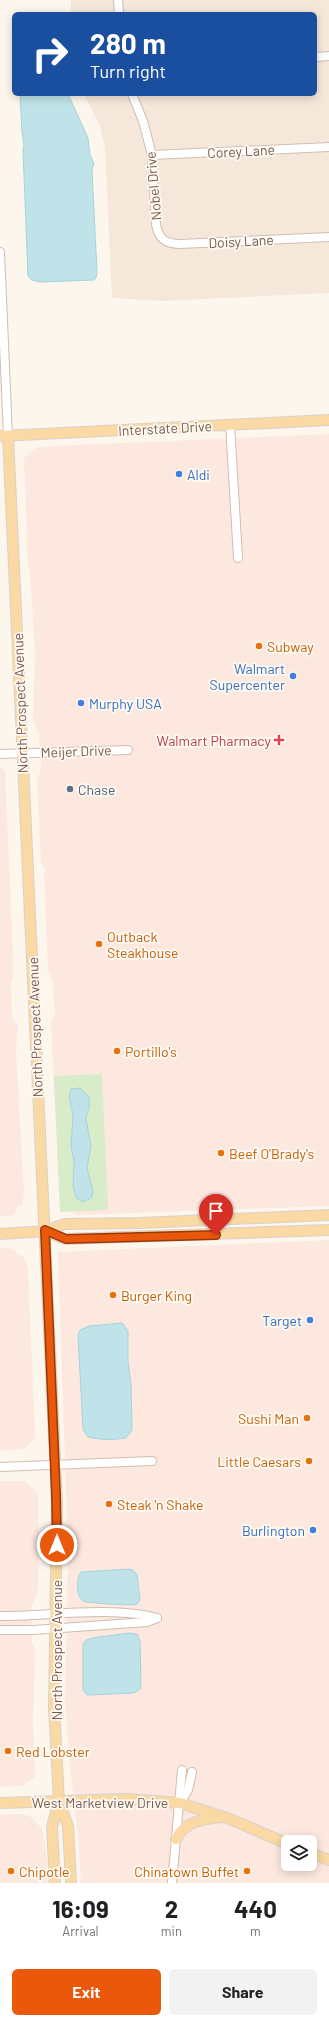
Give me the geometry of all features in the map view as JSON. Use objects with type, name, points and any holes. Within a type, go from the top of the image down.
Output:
[{"type":"main road","name":"Interstate Drive","points":[[4,436],[329,420]]},
{"type":"main road","name":"North Prospect Avenue","points":[[4,436],[22,753],[55,1464],[57,1553],[54,1628],[54,1691],[59,1801],[68,1826],[71,1883]]},
{"type":"main road","points":[[0,1234],[45,1230],[65,1224],[140,1224],[329,1215]]},
{"type":"main road","points":[[45,1230],[66,1239],[329,1230]]},
{"type":"main road","name":"West Marketview Drive","points":[[0,1803],[146,1800],[180,1803],[225,1817],[281,1841]]},
{"type":"main road","name":"North Prospect Avenue","points":[[55,1883],[52,1827],[59,1801]]},
{"type":"main road","points":[[176,1839],[183,1829],[193,1822],[225,1817]]},
{"type":"main road","points":[[317,1856],[329,1860]]},
{"type":"street","points":[[118,0],[119,12]]},
{"type":"street","points":[[317,57],[329,56]]},
{"type":"street","name":"Nobel Drive","points":[[133,96],[143,121],[152,155],[158,233]]},
{"type":"street","name":"Corey Lane","points":[[152,155],[329,147]]},
{"type":"street","name":"Doisy Lane","points":[[158,233],[160,238],[172,244],[329,237]]},
{"type":"street","name":"North Prospect Avenue","points":[[0,252],[4,436]]},
{"type":"street","points":[[230,424],[238,558]]},
{"type":"street","name":"Meijer Drive","points":[[0,754],[128,750]]},
{"type":"street","points":[[0,1467],[152,1461]]},
{"type":"street","points":[[0,1616],[109,1612],[143,1614],[156,1618],[147,1622],[0,1630]]},
{"type":"street","points":[[172,1883],[180,1803],[179,1788],[182,1770]]},
{"type":"street","points":[[180,1803],[188,1790],[192,1772]]},
{"type":"shaded area","points":[[71,0],[329,0],[329,293],[163,301],[112,298],[105,148],[100,126],[85,96],[317,96],[317,12],[71,12]]},
{"type":"shaded area","points":[[329,434],[329,1206],[76,1215],[63,1206],[59,1193],[51,1023],[55,1015],[53,984],[48,969],[45,869],[41,862],[37,779],[41,770],[39,735],[33,720],[35,651],[30,570],[28,568],[24,458],[36,448],[51,446]]},
{"type":"shaded area","points":[[0,766],[5,771],[13,956],[13,978],[11,984],[12,1019],[18,1025],[16,1051],[24,1194],[22,1205],[18,1206],[13,1215],[0,1216]]},
{"type":"shaded area","points":[[329,1240],[329,1883],[81,1883],[78,1834],[70,1767],[65,1702],[68,1552],[58,1252]]},
{"type":"shaded area","points":[[0,1248],[10,1248],[24,1258],[28,1269],[35,1437],[26,1448],[0,1451]]},
{"type":"shaded area","points":[[0,1481],[25,1481],[38,1493],[39,1537],[38,1589],[31,1609],[32,1643],[35,1651],[33,1721],[35,1777],[22,1786],[0,1787]]},
{"type":"shaded area","points":[[20,1814],[31,1817],[42,1829],[49,1883],[0,1883],[0,1815]]},
{"type":"green space","points":[[102,1074],[108,1210],[60,1212],[54,1076]]},
{"type":"water","points":[[20,96],[69,96],[88,138],[90,155],[94,163],[92,170],[97,272],[94,280],[40,282],[32,280],[28,276],[24,145]]},
{"type":"water","points":[[80,1088],[89,1097],[89,1108],[86,1117],[91,1146],[87,1168],[93,1192],[91,1198],[83,1202],[76,1198],[73,1186],[74,1162],[71,1146],[73,1115],[69,1097],[71,1089]]},
{"type":"water","points":[[122,1323],[128,1331],[128,1361],[131,1385],[132,1430],[126,1438],[97,1439],[88,1437],[83,1429],[78,1335],[80,1330],[89,1326]]},
{"type":"water","points":[[133,1570],[137,1575],[140,1600],[137,1604],[92,1603],[83,1601],[79,1596],[78,1578],[81,1572]]},
{"type":"water","points":[[129,1633],[137,1634],[140,1641],[141,1688],[134,1693],[87,1695],[83,1690],[83,1644],[86,1640],[92,1638]]},
{"type":"place","name":"Aldi","points":[[179,474]]},
{"type":"place","name":"Subway","points":[[259,646]]},
{"type":"place","name":"Walmart Supercenter","points":[[293,676]]},
{"type":"place","name":"Murphy USA","points":[[81,703]]},
{"type":"place","name":"Walmart Pharmacy","points":[[279,740]]},
{"type":"place","name":"Chase","points":[[70,789]]},
{"type":"place","name":"Outback Steakhouse","points":[[99,944]]},
{"type":"place","name":"Portillo's","points":[[117,1051]]},
{"type":"place","name":"Beef O'Brady's","points":[[221,1153]]},
{"type":"place","name":"Burger King","points":[[113,1295]]},
{"type":"place","name":"Target","points":[[310,1320]]},
{"type":"place","name":"Sushi Man","points":[[307,1418]]},
{"type":"place","name":"Little Caesars","points":[[309,1461]]},
{"type":"place","name":"Steak 'n Shake","points":[[109,1504]]},
{"type":"place","name":"Burlington","points":[[313,1530]]},
{"type":"place","name":"Red Lobster","points":[[8,1751]]},
{"type":"place","name":"Chipotle","points":[[11,1871]]},
{"type":"place","name":"Chinatown Buffet","points":[[247,1871]]},
{"type":"route","points":[[57,1545],[45,1230],[66,1239],[216,1235]]}]
